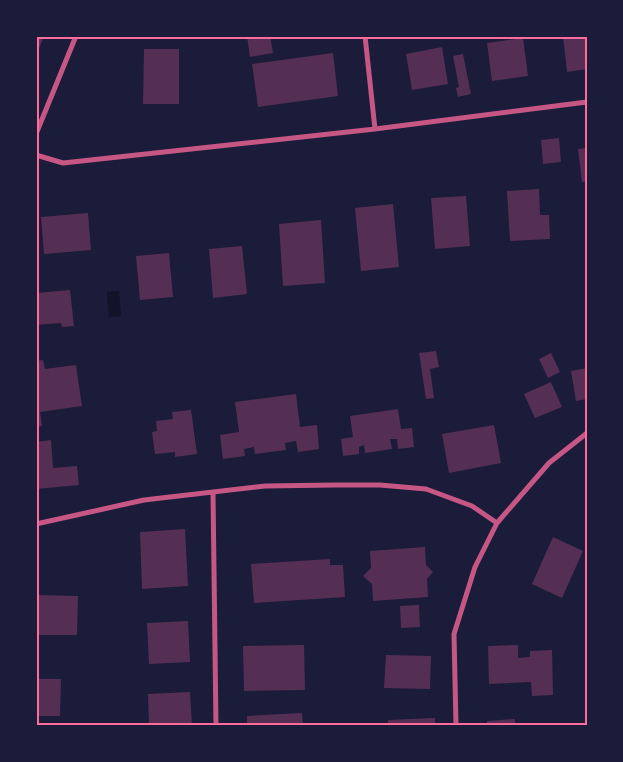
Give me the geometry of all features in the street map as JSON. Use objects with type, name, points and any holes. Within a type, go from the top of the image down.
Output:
[{"type":"street","points":[[36,134],[76,36]]},
{"type":"street","points":[[365,36],[375,128]]},
{"type":"street","points":[[36,155],[63,164],[587,102]]},
{"type":"street","points":[[456,726],[454,634],[476,567],[497,523],[549,464],[587,433]]},
{"type":"street","points":[[36,524],[144,500],[265,486],[380,485],[426,489],[472,506],[497,523]]},
{"type":"street","points":[[213,493],[216,726]]},
{"type":"shaded area","points":[[119,291],[121,316],[109,317],[107,292]]},
{"type":"building","points":[[36,36],[44,36],[36,56]]},
{"type":"building","points":[[247,36],[270,36],[273,53],[250,57]]},
{"type":"building","points":[[563,36],[587,36],[587,69],[567,72]]},
{"type":"building","points":[[523,38],[528,76],[492,81],[487,43]]},
{"type":"building","points":[[442,47],[448,84],[412,90],[406,54]]},
{"type":"building","points":[[144,49],[179,49],[179,104],[143,104]]},
{"type":"building","points":[[333,53],[338,96],[258,107],[252,64]]},
{"type":"building","points":[[463,54],[471,94],[458,97],[456,88],[459,87],[453,56]]},
{"type":"building","points":[[559,138],[561,162],[543,164],[541,140]]},
{"type":"building","points":[[587,148],[587,181],[582,182],[578,149]]},
{"type":"building","points":[[539,189],[540,215],[549,215],[550,239],[510,241],[507,191]]},
{"type":"building","points":[[466,196],[470,246],[435,249],[431,198]]},
{"type":"building","points":[[393,204],[399,267],[361,271],[355,208]]},
{"type":"building","points":[[88,213],[91,250],[44,254],[41,217]]},
{"type":"building","points":[[321,220],[325,283],[283,286],[279,224]]},
{"type":"building","points":[[242,246],[247,294],[213,298],[209,249]]},
{"type":"building","points":[[169,253],[173,297],[140,300],[136,256]]},
{"type":"building","points":[[70,290],[74,326],[62,327],[61,323],[36,325],[36,293]]},
{"type":"building","points":[[436,351],[439,367],[430,369],[434,398],[426,399],[419,353]]},
{"type":"building","points":[[551,353],[560,372],[548,378],[539,359]]},
{"type":"building","points":[[43,360],[45,369],[76,365],[82,406],[40,412],[42,426],[36,427],[36,361]]},
{"type":"building","points":[[587,368],[587,399],[576,401],[571,371]]},
{"type":"building","points":[[551,382],[562,407],[535,418],[524,394]]},
{"type":"building","points":[[296,394],[300,427],[317,425],[319,449],[298,452],[296,441],[285,443],[286,450],[255,454],[254,447],[244,449],[245,456],[223,459],[220,435],[239,432],[235,402]]},
{"type":"building","points":[[398,409],[401,429],[412,428],[414,447],[398,449],[397,439],[390,439],[392,449],[365,453],[364,445],[359,447],[359,454],[343,456],[341,439],[353,437],[350,416]]},
{"type":"building","points":[[191,410],[197,454],[175,457],[175,452],[155,454],[152,432],[157,431],[156,421],[173,419],[172,412]]},
{"type":"building","points":[[494,425],[501,463],[449,473],[442,434]]},
{"type":"building","points":[[51,440],[53,468],[77,466],[79,485],[36,489],[36,442]]},
{"type":"building","points":[[185,529],[188,586],[142,589],[140,532]]},
{"type":"building","points":[[553,537],[583,551],[562,598],[532,584]]},
{"type":"building","points":[[425,547],[426,565],[433,572],[427,579],[428,597],[373,601],[372,584],[363,576],[371,568],[370,551]]},
{"type":"building","points":[[330,559],[330,565],[343,565],[345,597],[254,603],[251,564]]},
{"type":"building","points":[[36,595],[78,596],[77,635],[36,635]]},
{"type":"building","points":[[419,605],[420,627],[401,628],[400,606]]},
{"type":"building","points":[[188,621],[190,662],[149,664],[147,623]]},
{"type":"building","points":[[304,645],[305,690],[244,691],[243,646]]},
{"type":"building","points":[[518,645],[518,658],[530,657],[530,651],[552,650],[553,695],[532,696],[531,682],[489,684],[488,646]]},
{"type":"building","points":[[386,655],[431,656],[430,689],[384,688]]},
{"type":"building","points":[[36,679],[61,679],[60,716],[36,716]]},
{"type":"building","points":[[190,692],[192,726],[149,726],[148,694]]},
{"type":"building","points":[[302,713],[303,726],[247,726],[247,716]]},
{"type":"building","points":[[435,718],[435,726],[388,726],[388,720]]},
{"type":"building","points":[[515,719],[515,726],[487,726],[487,721]]}]
